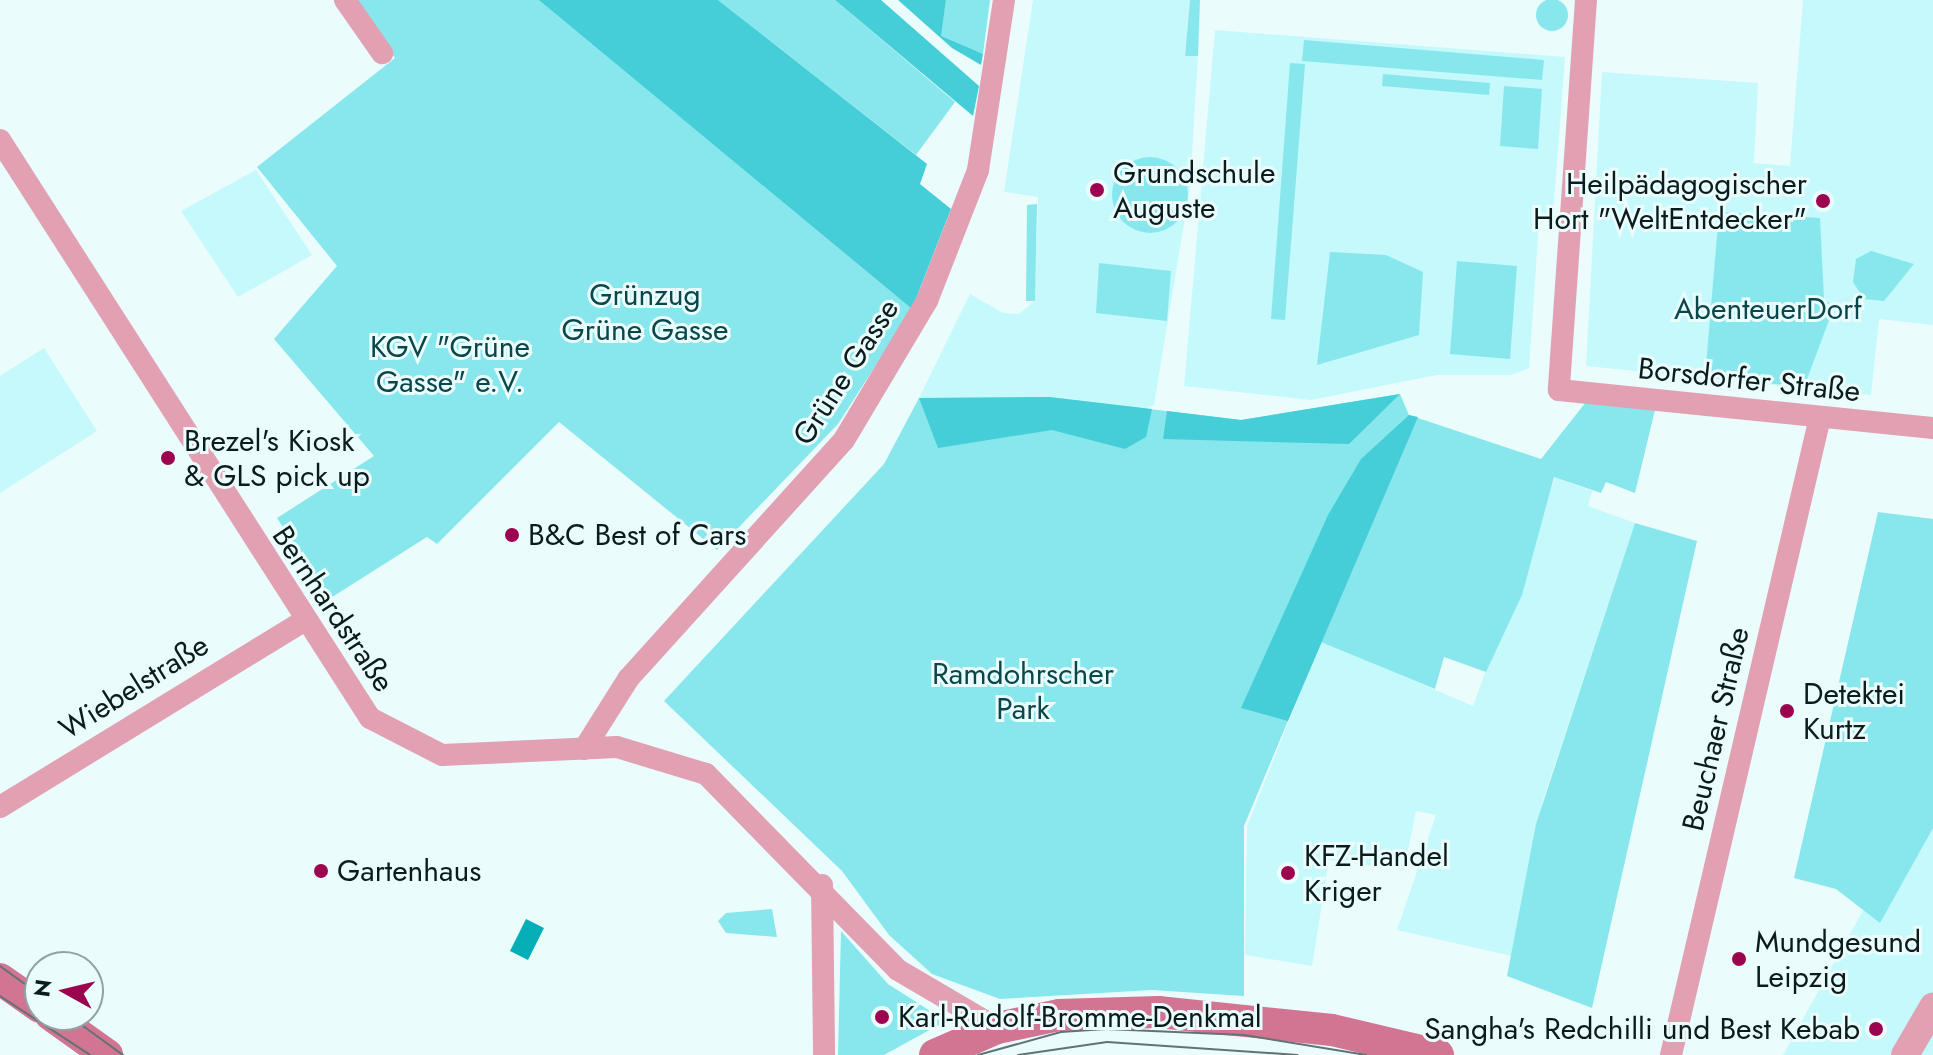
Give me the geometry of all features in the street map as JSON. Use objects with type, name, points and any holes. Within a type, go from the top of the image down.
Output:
[{"type":"main road","points":[[0,979],[24,996]]},
{"type":"main road","points":[[935,1055],[997,1028],[1059,1015],[1181,1012],[1332,1030],[1438,1055]]},
{"type":"main road","points":[[73,1031],[107,1055]]},
{"type":"street","points":[[345,0],[382,53]]},
{"type":"street","name":"Grüne Gasse","points":[[584,749],[623,685],[844,440],[901,348],[957,234],[978,170],[1004,0]]},
{"type":"street","name":"Borsdorfer Straße","points":[[1586,0],[1559,390],[1933,428]]},
{"type":"street","name":"Bernhardstraße","points":[[0,140],[302,622],[362,710],[427,751],[456,757],[584,749],[663,755],[706,774],[822,885],[898,970],[997,1028]]},
{"type":"street","name":"Beuchaer Straße","points":[[1671,1055],[1820,417]]},
{"type":"street","name":"Wiebelstraße","points":[[0,807],[302,622]]},
{"type":"street","points":[[822,885],[824,1055]]},
{"type":"street","points":[[1908,1054],[1933,1007]]},
{"type":"shaded area","points":[[539,0],[718,0],[927,164],[920,184],[951,209],[912,309]]},
{"type":"shaded area","points":[[835,0],[881,0],[979,86],[973,116]]},
{"type":"shaded area","points":[[898,0],[946,0],[941,36],[983,54],[981,65],[952,48]]},
{"type":"shaded area","name":"Grundschule Auguste","points":[[1033,0],[1190,0],[1185,55],[1198,56],[1190,187],[1154,405],[1146,408],[919,398],[970,294],[1003,313],[1019,314],[1035,300],[1038,197],[1004,192]]},
{"type":"shaded area","name":"Heilpädagogischer Hort \"WeltEntdecker\"","points":[[1803,0],[1933,0],[1933,325],[1879,319],[1871,395],[1586,366],[1602,72],[1758,83],[1754,163],[1790,166]]},
{"type":"shaded area","points":[[1215,30],[1565,57],[1553,214],[1539,223],[1529,368],[1511,375],[1437,375],[1311,400],[1184,386]]},
{"type":"shaded area","points":[[256,170],[312,255],[238,297],[181,211]]},
{"type":"shaded area","points":[[44,348],[97,431],[0,493],[0,376]]},
{"type":"shaded area","points":[[1400,394],[1349,444],[1163,439],[1167,411],[1241,420]]},
{"type":"shaded area","points":[[1049,397],[1152,409],[1146,437],[1125,449],[1052,430],[938,448],[919,398]]},
{"type":"shaded area","points":[[1409,415],[1418,417],[1288,721],[1241,708],[1328,515],[1361,459]]},
{"type":"shaded area","points":[[1555,477],[1592,491],[1588,506],[1635,523],[1542,803],[1512,956],[1397,930],[1436,815],[1416,811],[1404,870],[1329,860],[1312,966],[1245,955],[1247,826],[1321,641],[1473,706]]},
{"type":"shaded area","points":[[1933,784],[1933,1055],[1783,1055]]},
{"type":"shaded area","points":[[526,919],[544,928],[528,960],[510,951]]},
{"type":"green space","points":[[1552,-1],[1563,4],[1568,15],[1563,26],[1552,31],[1541,26],[1536,15],[1541,4]]},
{"type":"green space","name":"KGV \"Grüne Gasse\" e.V.","points":[[353,0],[540,0],[912,309],[838,424],[717,550],[559,422],[437,544],[427,537],[329,599],[277,518],[374,456],[274,339],[337,266],[257,167],[395,58]]},
{"type":"green space","points":[[718,0],[835,0],[955,102],[916,155]]},
{"type":"green space","points":[[946,0],[990,0],[983,54],[940,37]]},
{"type":"green space","points":[[1190,0],[1200,0],[1198,56],[1185,56]]},
{"type":"green space","points":[[1304,40],[1544,60],[1542,80],[1302,61]]},
{"type":"green space","points":[[1290,63],[1305,64],[1285,320],[1271,319]]},
{"type":"green space","points":[[1383,74],[1490,83],[1489,95],[1382,86]]},
{"type":"green space","points":[[1504,86],[1542,89],[1538,149],[1500,146]]},
{"type":"green space","points":[[1150,157],[1165,160],[1177,168],[1185,180],[1188,195],[1185,210],[1177,222],[1165,230],[1150,233],[1135,230],[1123,222],[1115,210],[1112,195],[1115,180],[1123,168],[1135,160]]},
{"type":"green space","points":[[1037,204],[1035,301],[1026,301],[1027,205]]},
{"type":"green space","name":"AbenteuerDorf","points":[[1719,212],[1820,218],[1824,299],[1834,307],[1804,387],[1705,377]]},
{"type":"green space","name":"AbenteuerDorf","points":[[1871,251],[1914,264],[1884,301],[1864,299],[1853,282],[1856,259]]},
{"type":"green space","points":[[1330,252],[1386,255],[1423,272],[1419,335],[1317,365]]},
{"type":"green space","points":[[1457,261],[1517,266],[1510,359],[1450,354]]},
{"type":"green space","points":[[1099,263],[1171,271],[1167,321],[1096,313]]},
{"type":"green space","name":"Ramdohrscher Park","points":[[1400,394],[1409,415],[1541,459],[1586,402],[1655,410],[1635,493],[1606,482],[1601,493],[1554,477],[1522,595],[1486,672],[1444,657],[1435,689],[1321,642],[1244,826],[1244,996],[1152,990],[1000,999],[932,974],[889,935],[842,871],[664,701],[884,464],[919,398],[1049,397],[1241,420]]},
{"type":"green space","points":[[1878,512],[1933,519],[1933,828],[1880,923],[1836,889],[1794,878]]},
{"type":"green space","points":[[1635,523],[1697,541],[1592,1008],[1507,976],[1536,824]]},
{"type":"green space","points":[[772,909],[777,937],[726,933],[718,921],[726,913]]},
{"type":"green space","points":[[841,931],[888,984],[946,1021],[884,1055],[838,1055]]},
{"type":"tram line","points":[[0,966],[24,983]]},
{"type":"tram line","points":[[0,996],[90,1055]]},
{"type":"tram line","points":[[978,1055],[1061,1032],[1106,1029],[1244,1035],[1366,1055]]},
{"type":"tram line","points":[[90,1031],[123,1055]]},
{"type":"tram line","points":[[1018,1055],[1107,1042],[1298,1055]]},
{"type":"place","name":"Grundschule Auguste","points":[[1097,190]]},
{"type":"place","name":"Heilpädagogischer Hort \"WeltEntdecker\"","points":[[1823,201]]},
{"type":"place","name":"Brezel's Kiosk & GLS pick up","points":[[168,458]]},
{"type":"place","name":"B&C Best of Cars","points":[[512,535]]},
{"type":"place","name":"Detektei Kurtz","points":[[1787,711]]},
{"type":"place","name":"Gartenhaus","points":[[321,871]]},
{"type":"place","name":"KFZ-Handel Kriger","points":[[1288,873]]},
{"type":"place","name":"Mundgesund Leipzig","points":[[1739,959]]},
{"type":"place","name":"Karl-Rudolf-Bromme-Denkmal","points":[[882,1017]]},
{"type":"place","name":"Sangha's Redchilli und Best Kebab","points":[[1876,1029]]},
{"type":"park label","name":"Grünzug Grüne Gasse","points":[[645,312]]}]
